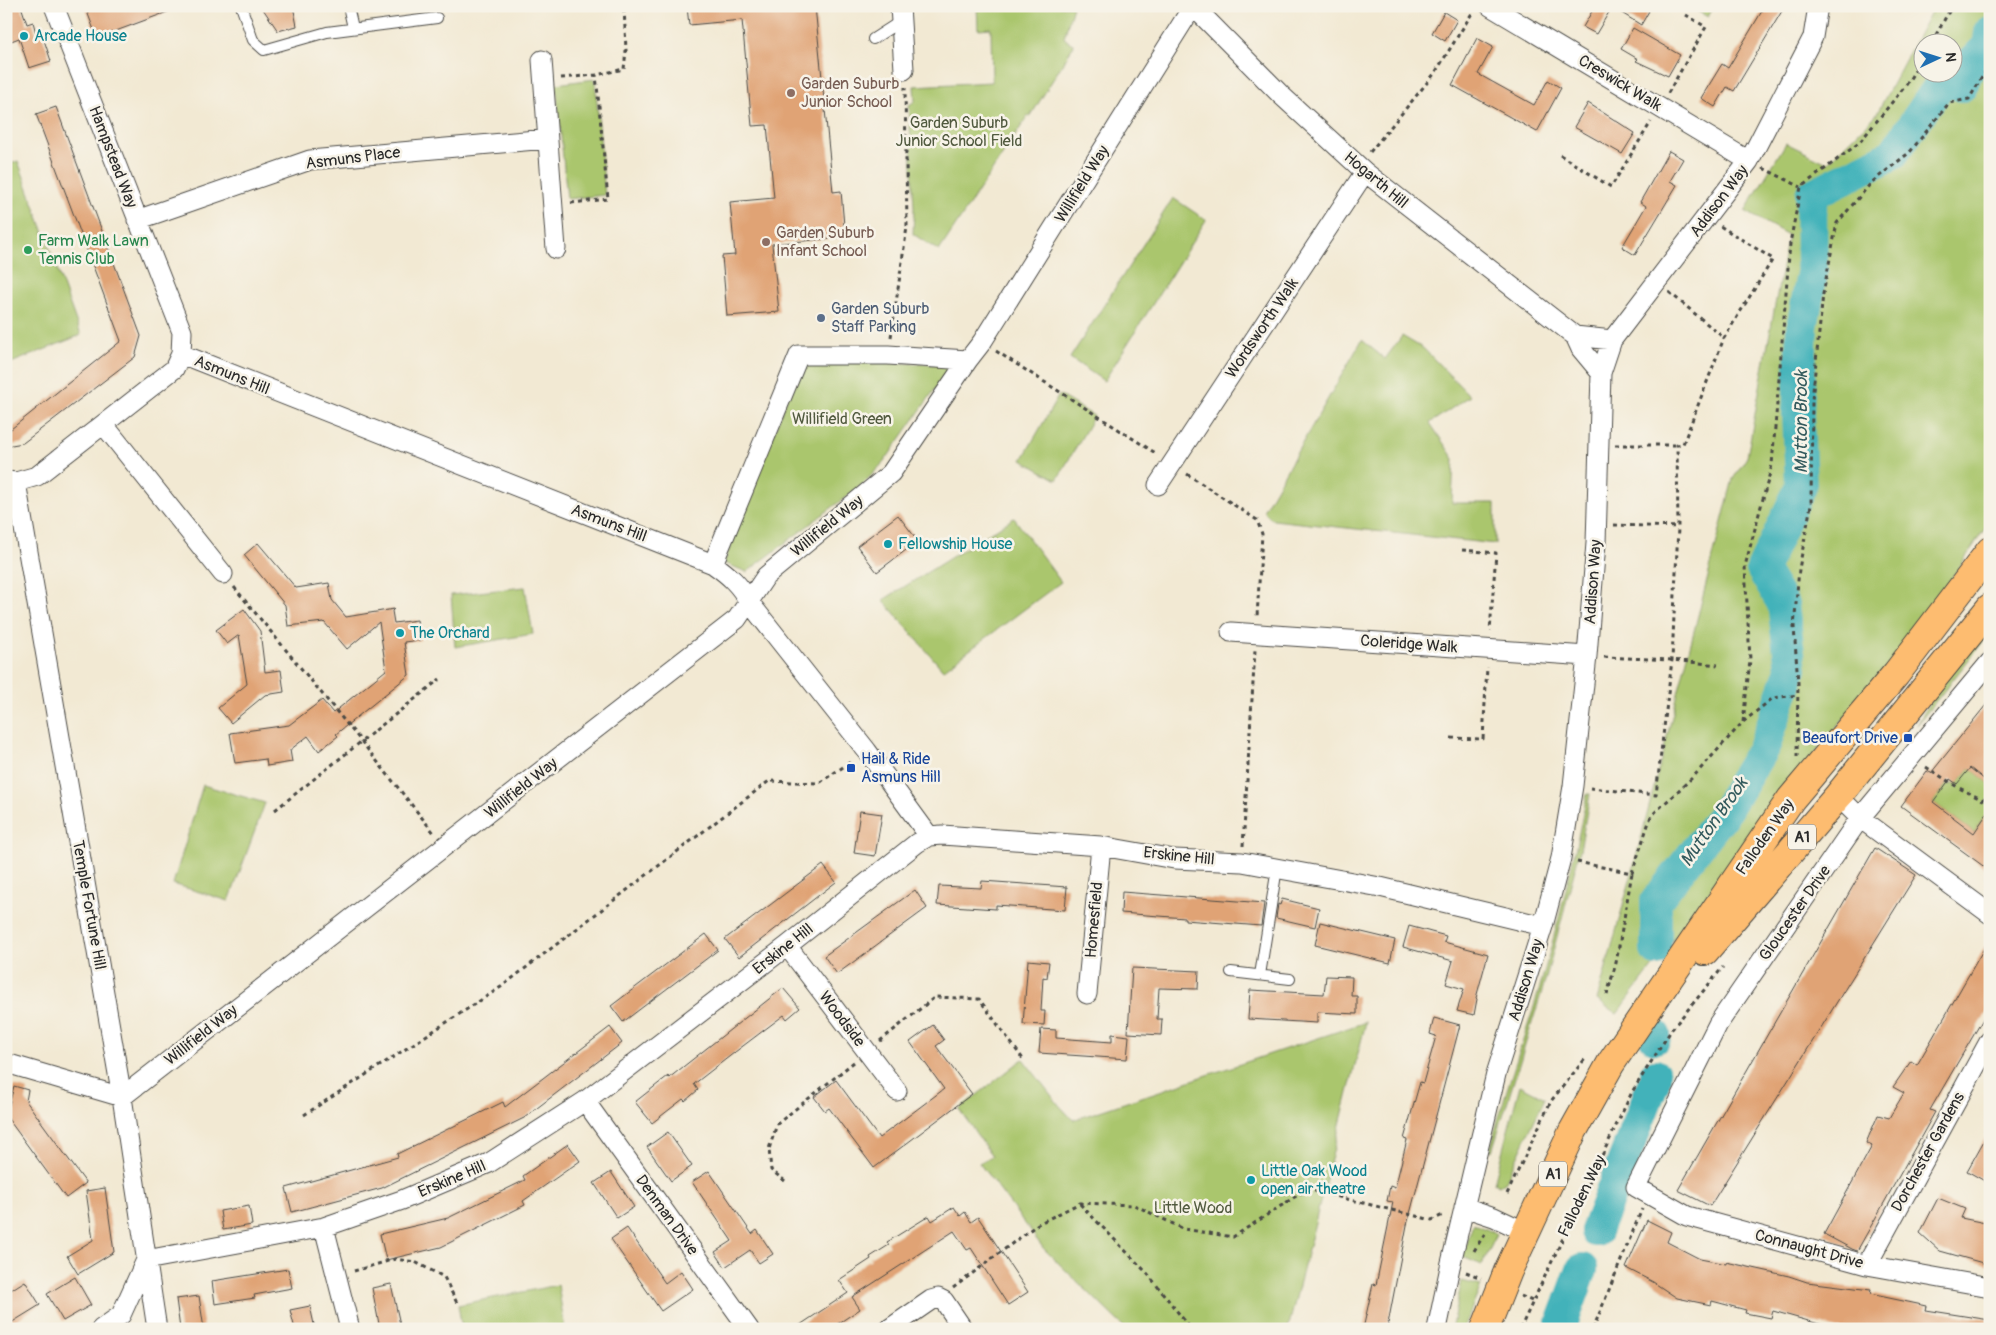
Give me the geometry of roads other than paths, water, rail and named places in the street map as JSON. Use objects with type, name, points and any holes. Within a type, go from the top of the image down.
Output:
[{"type":"highway","name":"Falloden Way","points":[[1485,1329],[1508,1271],[1573,1131],[1611,1063],[1791,799],[1804,768],[1896,674],[1990,551]]},
{"type":"highway","name":"Falloden Way","points":[[1611,1063],[1838,796],[1990,608]]},
{"type":"highway","points":[[1804,768],[1838,796]]},
{"type":"street","name":"Hampstead Way","points":[[54,6],[182,332],[181,354]]},
{"type":"street","name":"Hogarth Hill","points":[[1193,6],[1281,95],[1362,169],[1575,336],[1581,349],[1600,374]]},
{"type":"street","name":"Willifield Way","points":[[122,1097],[737,619],[766,576],[891,473],[982,342],[1193,6]]},
{"type":"street","name":"Creswick Walk","points":[[1490,6],[1749,161]]},
{"type":"street","name":"Addison Way","points":[[1437,1329],[1496,1074],[1543,926],[1560,858],[1573,786],[1587,656],[1597,524],[1600,374],[1612,340],[1749,161],[1813,37],[1818,6]]},
{"type":"street","points":[[901,14],[904,70]]},
{"type":"street","points":[[542,60],[556,249]]},
{"type":"street","name":"Asmuns Place","points":[[137,220],[310,160],[547,139]]},
{"type":"street","name":"Wordsworth Walk","points":[[1158,485],[1362,169]]},
{"type":"street","points":[[1575,336],[1612,340]]},
{"type":"street","points":[[11,481],[37,476],[174,369],[181,354]]},
{"type":"street","name":"Asmuns Hill","points":[[181,354],[713,564],[741,586],[749,602],[867,751],[929,836]]},
{"type":"street","points":[[713,564],[799,355],[888,355],[968,360]]},
{"type":"street","points":[[104,424],[223,574]]},
{"type":"street","name":"Temple Fortune Hill","points":[[11,481],[122,1097],[157,1329]]},
{"type":"street","name":"Coleridge Walk","points":[[1231,632],[1587,656]]},
{"type":"street","name":"Gloucester Drive","points":[[1642,1190],[1718,1024],[1860,818],[1990,662]]},
{"type":"street","points":[[1838,796],[1860,818],[1990,914]]},
{"type":"street","name":"Erskine Hill","points":[[146,1260],[324,1227],[402,1200],[489,1163],[585,1101],[787,946],[917,843],[929,836],[942,835],[1101,846],[1174,859],[1242,862],[1380,887],[1543,926]]},
{"type":"street","name":"Homesfield","points":[[1087,994],[1101,846]]},
{"type":"street","name":"Woodside","points":[[787,946],[897,1091]]},
{"type":"street","name":"Dorchester Gardens","points":[[1867,1265],[1990,1040]]},
{"type":"street","points":[[6,1063],[122,1097]]},
{"type":"street","name":"Denman Drive","points":[[585,1101],[749,1329]]},
{"type":"street","name":"Connaught Drive","points":[[1642,1190],[1687,1216],[1867,1265],[1990,1287]]},
{"type":"street","points":[[1464,1207],[1494,1217],[1526,1232]]},
{"type":"street","points":[[324,1227],[350,1329]]},
{"type":"street","points":[[101,1329],[121,1315],[146,1260]]},
{"type":"street","points":[[889,1329],[931,1300],[938,1298],[944,1301],[964,1329]]},
{"type":"lane","points":[[241,6],[253,40],[264,50],[327,32],[437,18]]},
{"type":"lane","points":[[348,6],[353,28]]},
{"type":"lane","points":[[873,39],[901,14]]},
{"type":"lane","points":[[1260,975],[1277,868]]},
{"type":"lane","points":[[1231,972],[1290,979]]},
{"type":"waterway","name":"Mutton Brook","points":[[1656,950],[1656,901],[1723,815],[1765,745],[1791,669],[1783,604],[1762,569],[1801,486],[1798,414],[1802,328],[1812,273],[1811,195],[1893,154],[1944,79],[1962,86],[1971,63],[1988,46],[1990,32]]},
{"type":"waterway","name":"Mutton Brook","points":[[1596,1231],[1655,1075]]},
{"type":"waterway","name":"Mutton Brook","points":[[1560,1329],[1582,1269]]},
{"type":"place","name":"Arcade House","points":[[24,36]]},
{"type":"place","name":"Garden Suburb Junior School","points":[[791,93]]},
{"type":"place","name":"Garden Suburb Infant School","points":[[766,242]]},
{"type":"place","name":"Farm Walk Lawn Tennis Club","points":[[28,250]]},
{"type":"place","name":"Garden Suburb Staff Parking","points":[[821,318]]},
{"type":"place","name":"Fellowship House","points":[[888,544]]},
{"type":"place","name":"The Orchard","points":[[400,633]]},
{"type":"place","name":"Beaufort Drive","points":[[1908,738]]},
{"type":"place","name":"Hail & Ride Asmuns Hill","points":[[851,768]]},
{"type":"place","name":"Little Oak Wood open air theatre","points":[[1251,1180]]},
{"type":"park label","name":"Garden Suburb Junior School Field","points":[[959,132]]},
{"type":"park label","name":"Willifield Green","points":[[842,419]]},
{"type":"park label","name":"Little Wood","points":[[1193,1208]]}]
